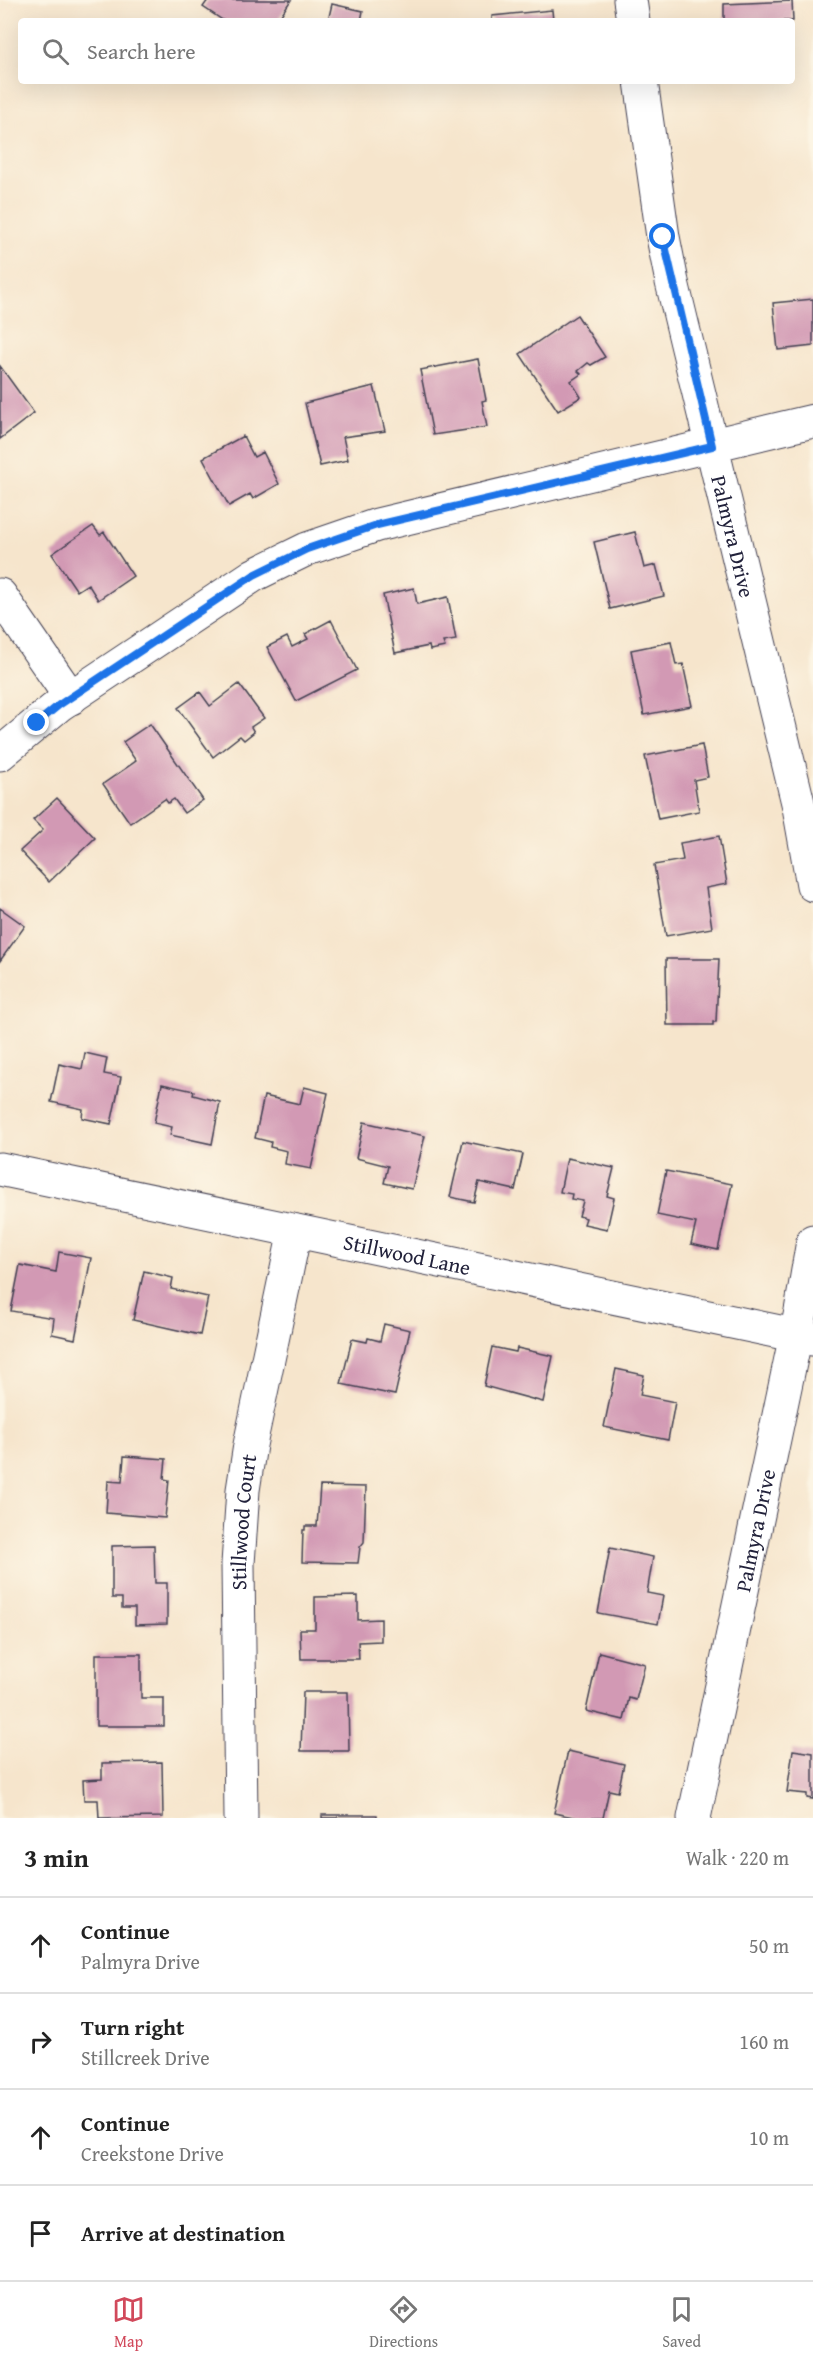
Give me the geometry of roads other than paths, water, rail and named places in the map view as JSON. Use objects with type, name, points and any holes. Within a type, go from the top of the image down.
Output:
[{"type":"street","points":[[630,0],[633,18]]},
{"type":"street","name":"Palmyra Drive","points":[[641,84],[663,237],[800,807],[813,885]]},
{"type":"street","points":[[0,754],[70,698],[254,575],[307,549],[377,525],[813,421]]},
{"type":"street","points":[[0,595],[70,698]]},
{"type":"street","name":"Stillwood Lane","points":[[0,1169],[804,1337]]},
{"type":"street","name":"Stillwood Court","points":[[241,1818],[238,1564],[242,1501],[250,1445],[295,1231]]},
{"type":"street","name":"Palmyra Drive","points":[[694,1818],[804,1337],[813,1241]]}]
